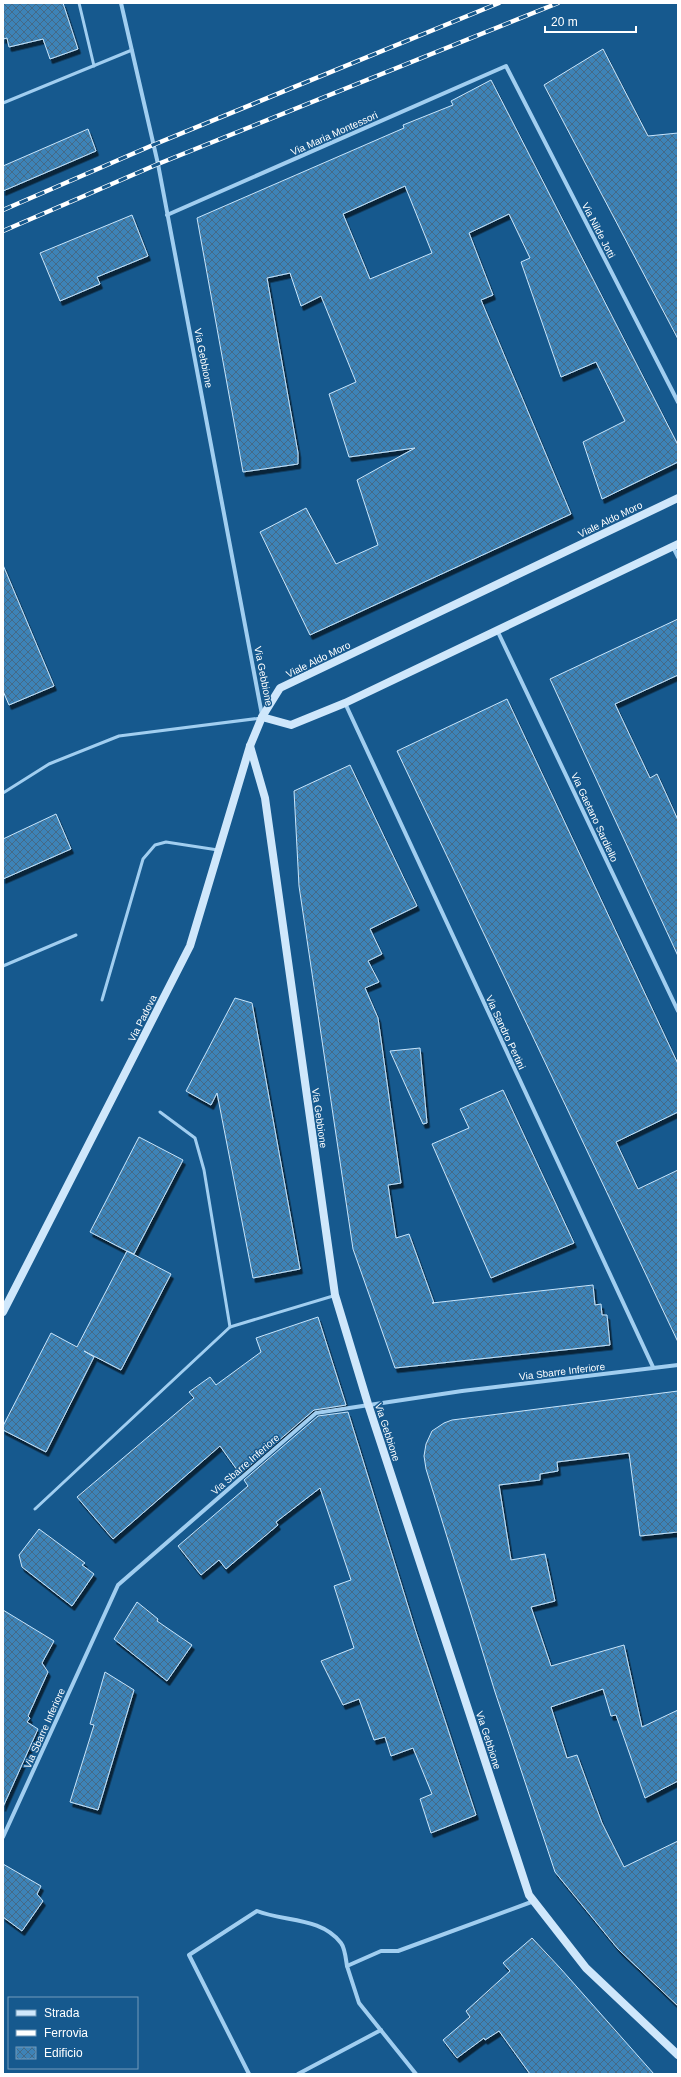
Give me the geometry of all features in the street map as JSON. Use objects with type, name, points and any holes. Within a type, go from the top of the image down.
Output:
[{"type":"street","name":"Via Gebbione","points":[[121,3],[158,164],[262,717]]},
{"type":"street","name":"Via Maria Montessori","points":[[167,215],[506,66]]},
{"type":"street","name":"Via Nilde Jotti","points":[[506,66],[678,402]]},
{"type":"street","name":"Viale Aldo Moro","points":[[262,717],[280,688],[678,498]]},
{"type":"street","points":[[262,717],[291,725],[345,703],[676,546],[678,557]]},
{"type":"street","name":"Via Gaetano Sardiello","points":[[497,630],[678,1012]]},
{"type":"street","name":"Via Sandro Pertini","points":[[345,703],[653,1367]]},
{"type":"street","name":"Via Padova","points":[[3,1312],[190,946],[250,746],[262,717]]},
{"type":"street","name":"Via Gebbione","points":[[250,746],[265,798],[335,1295],[368,1404],[529,1895],[586,1968],[678,2055]]},
{"type":"street","name":"Via Sbarre Inferiore","points":[[3,1837],[118,1584],[316,1413],[368,1404],[678,1365]]},
{"type":"street","points":[[347,1966],[381,1951],[398,1951],[534,1901]]},
{"type":"street","points":[[249,2074],[189,1955],[257,1911],[273,1917],[318,1924],[342,1943],[347,1966],[360,2003],[416,2074]]},
{"type":"street","points":[[298,2074],[381,2030]]},
{"type":"lane","points":[[78,3],[94,66]]},
{"type":"lane","points":[[3,103],[132,50]]},
{"type":"lane","points":[[3,793],[49,764],[119,736],[262,717]]},
{"type":"lane","points":[[102,1000],[143,858],[155,845],[166,842],[220,850]]},
{"type":"lane","points":[[3,966],[76,935]]},
{"type":"lane","points":[[160,1112],[195,1138],[204,1170],[230,1327]]},
{"type":"lane","points":[[35,1509],[230,1327],[335,1295]]},
{"type":"building","points":[[3,3],[63,3],[78,49],[50,59],[43,39],[9,47],[7,38],[3,39]]},
{"type":"building","points":[[603,49],[648,136],[678,133],[678,339],[544,85]]},
{"type":"building","points":[[491,80],[678,445],[678,462],[602,499],[583,442],[625,421],[596,362],[561,377],[521,262],[530,258],[509,214],[469,233],[493,295],[481,300],[571,514],[310,635],[260,532],[306,508],[336,564],[378,545],[357,480],[415,448],[349,457],[329,394],[356,382],[321,296],[301,306],[290,273],[267,278],[298,453],[298,464],[243,472],[197,218],[404,128],[403,125],[453,105],[451,101]],"holes":[[[405,186],[432,253],[370,279],[343,214]]]},
{"type":"building","points":[[88,129],[96,151],[3,191],[3,166]]},
{"type":"building","points":[[132,215],[148,256],[97,277],[100,284],[60,301],[40,253]]},
{"type":"building","points":[[3,565],[54,686],[9,705],[3,691]]},
{"type":"building","points":[[678,619],[678,675],[615,704],[650,778],[657,774],[678,820],[678,956],[550,679]]},
{"type":"building","points":[[507,699],[678,1064],[678,1112],[616,1142],[638,1189],[678,1170],[678,1342],[397,751]]},
{"type":"building","points":[[350,765],[417,906],[370,929],[382,954],[368,961],[379,982],[365,988],[378,1018],[401,1183],[388,1185],[396,1238],[409,1234],[434,1303],[593,1285],[595,1305],[601,1304],[602,1315],[607,1315],[610,1345],[395,1368],[353,1249],[299,886],[294,791]]},
{"type":"building","points":[[56,814],[71,849],[3,879],[3,839]]},
{"type":"building","points":[[235,998],[252,1003],[300,1269],[253,1278],[217,1093],[211,1105],[186,1091]]},
{"type":"building","points":[[420,1048],[427,1123],[423,1124],[390,1051]]},
{"type":"building","points":[[503,1090],[574,1243],[491,1278],[432,1144],[469,1128],[460,1109]]},
{"type":"building","points":[[139,1137],[183,1160],[134,1254],[90,1232]]},
{"type":"building","points":[[127,1251],[171,1274],[121,1370],[84,1351],[94,1357],[46,1452],[3,1430],[3,1426],[51,1333],[77,1347]]},
{"type":"building","points":[[318,1317],[346,1405],[314,1410],[240,1474],[220,1446],[113,1539],[77,1497],[194,1398],[189,1392],[210,1377],[216,1385],[261,1352],[256,1338]]},
{"type":"building","points":[[678,1391],[678,1532],[640,1536],[629,1453],[557,1462],[558,1471],[540,1474],[540,1480],[499,1485],[511,1560],[545,1554],[555,1601],[531,1607],[551,1666],[624,1645],[642,1727],[678,1710],[678,1781],[645,1798],[616,1715],[611,1716],[603,1689],[551,1707],[567,1758],[577,1755],[602,1823],[624,1867],[678,1841],[678,2006],[618,1949],[555,1872],[495,1692],[426,1469],[424,1456],[426,1444],[432,1431],[444,1423],[452,1420]]},
{"type":"building","points":[[348,1412],[415,1629],[476,1815],[431,1833],[420,1799],[432,1794],[413,1748],[391,1756],[385,1737],[374,1740],[359,1699],[343,1705],[321,1661],[354,1648],[334,1586],[351,1580],[320,1488],[276,1522],[278,1525],[226,1569],[219,1560],[201,1575],[178,1546],[248,1486],[244,1480],[318,1416]]},
{"type":"building","points":[[39,1529],[85,1563],[82,1565],[94,1574],[72,1606],[22,1567],[19,1555]]},
{"type":"building","points":[[137,1602],[158,1619],[157,1621],[192,1645],[167,1681],[114,1639]]},
{"type":"building","points":[[3,1610],[54,1641],[42,1663],[48,1672],[28,1716],[30,1718],[27,1722],[38,1729],[3,1807]]},
{"type":"building","points":[[105,1672],[134,1690],[98,1810],[70,1802],[94,1725],[90,1724]]},
{"type":"building","points":[[3,1864],[41,1886],[37,1894],[43,1901],[22,1931],[3,1917]]},
{"type":"building","points":[[532,1938],[654,2074],[530,2074],[499,2031],[485,2040],[484,2038],[457,2058],[443,2040],[470,2017],[466,2011],[510,1971],[503,1963]]},
{"type":"railway","points":[[3,210],[153,145],[499,3]]},
{"type":"railway","points":[[3,231],[158,164],[558,3]]}]
